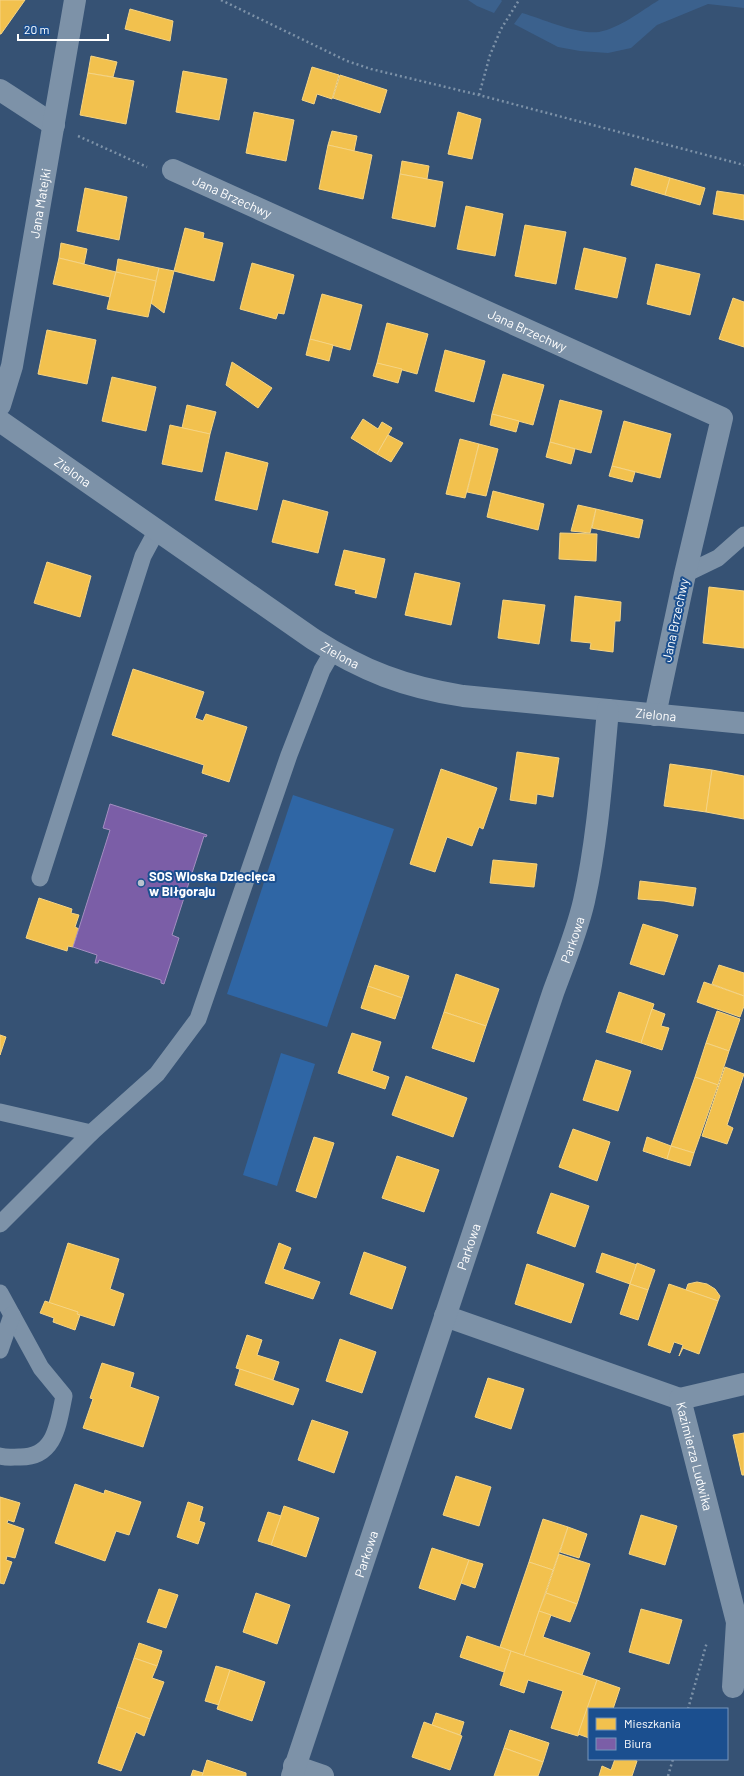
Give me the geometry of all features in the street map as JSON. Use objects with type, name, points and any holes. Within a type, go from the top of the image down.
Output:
[{"type":"street","name":"Jana Matejki","points":[[0,404],[12,366],[76,0]]},
{"type":"street","points":[[0,90],[54,125]]},
{"type":"street","name":"Jana Brzechwy","points":[[172,170],[722,418],[685,574],[655,715]]},
{"type":"street","name":"Zielona","points":[[0,421],[333,651],[381,676],[442,693],[744,723]]},
{"type":"street","name":"Parkowa","points":[[293,1771],[553,993],[572,943],[584,902],[593,852],[608,710]]},
{"type":"street","name":"Kazimierza Ludwika","points":[[445,1316],[680,1399],[737,1622],[733,1687]]},
{"type":"street","points":[[680,1399],[744,1384]]},
{"type":"street","points":[[293,1771],[324,1776]]},
{"type":"lane","points":[[40,878],[142,556],[157,530]]},
{"type":"lane","points":[[685,574],[718,558],[744,535]]},
{"type":"lane","points":[[0,1224],[91,1133],[157,1074],[198,1019],[289,755],[322,670],[333,651]]},
{"type":"lane","points":[[0,1112],[91,1133]]},
{"type":"lane","points":[[0,1293],[41,1368],[64,1396],[60,1416],[52,1440],[42,1452],[27,1457],[0,1456]]},
{"type":"lane","points":[[0,1350],[12,1315]]},
{"type":"path","points":[[221,0],[347,61],[371,69],[744,165]]},
{"type":"path","points":[[480,96],[490,55],[501,28],[519,0]]},
{"type":"path","points":[[54,125],[145,167],[172,170]]},
{"type":"path","points":[[668,1776],[673,1760]]},
{"type":"shaded area","points":[[468,0],[502,1],[494,13],[477,6]]},
{"type":"shaded area","points":[[659,0],[744,0],[744,8],[708,4],[657,25],[631,48],[608,53],[580,51],[558,47],[514,24],[522,13],[571,29],[599,32],[615,27]]},
{"type":"shaded area","points":[[293,795],[394,829],[327,1027],[227,994]]},
{"type":"shaded area","points":[[281,1053],[315,1064],[277,1186],[243,1175]]},
{"type":"building: Mieszkania","points":[[0,0],[25,0],[1,34],[0,34]]},
{"type":"building: Mieszkania","points":[[130,9],[173,21],[170,41],[125,29]]},
{"type":"building: Mieszkania","points":[[91,56],[117,62],[113,77],[88,73]]},
{"type":"building: Mieszkania","points":[[312,67],[339,75],[332,99],[317,94],[314,104],[302,100]]},
{"type":"building: Mieszkania","points":[[183,71],[227,79],[219,120],[176,112]]},
{"type":"building: Mieszkania","points":[[88,73],[134,81],[126,124],[80,115]]},
{"type":"building: Mieszkania","points":[[340,75],[387,90],[380,113],[333,98]]},
{"type":"building: Mieszkania","points":[[254,112],[294,120],[286,161],[246,153]]},
{"type":"building: Mieszkania","points":[[458,112],[481,119],[472,159],[448,154]]},
{"type":"building: Mieszkania","points":[[332,131],[357,136],[354,151],[328,145]]},
{"type":"building: Mieszkania","points":[[328,145],[372,155],[363,199],[319,189]]},
{"type":"building: Mieszkania","points":[[402,161],[429,166],[427,179],[400,174]]},
{"type":"building: Mieszkania","points":[[635,168],[670,178],[665,195],[631,185]]},
{"type":"building: Mieszkania","points":[[400,174],[443,182],[435,227],[392,218]]},
{"type":"building: Mieszkania","points":[[670,178],[705,188],[700,205],[665,195]]},
{"type":"building: Mieszkania","points":[[85,188],[127,197],[119,240],[77,231]]},
{"type":"building: Mieszkania","points":[[717,191],[744,195],[744,220],[713,214]]},
{"type":"building: Mieszkania","points":[[466,206],[503,214],[495,256],[457,249]]},
{"type":"building: Mieszkania","points":[[525,225],[566,232],[556,284],[515,276]]},
{"type":"building: Mieszkania","points":[[185,228],[204,233],[203,238],[223,243],[214,281],[174,271]]},
{"type":"building: Mieszkania","points":[[61,243],[87,249],[84,264],[59,258]]},
{"type":"building: Mieszkania","points":[[584,248],[626,258],[617,298],[575,289]]},
{"type":"building: Mieszkania","points":[[59,258],[116,272],[110,297],[53,284]]},
{"type":"building: Mieszkania","points":[[118,259],[159,268],[156,281],[116,272]]},
{"type":"building: Mieszkania","points":[[252,263],[294,275],[284,314],[278,313],[276,319],[240,309]]},
{"type":"building: Mieszkania","points":[[656,264],[700,274],[690,315],[647,304]]},
{"type":"building: Mieszkania","points":[[159,268],[174,271],[164,313],[151,303]]},
{"type":"building: Mieszkania","points":[[116,272],[156,281],[148,317],[107,309]]},
{"type":"building: Mieszkania","points":[[322,294],[362,305],[350,350],[310,339]]},
{"type":"building: Mieszkania","points":[[733,298],[744,302],[744,347],[719,339]]},
{"type":"building: Mieszkania","points":[[387,323],[428,334],[417,374],[377,363]]},
{"type":"building: Mieszkania","points":[[47,330],[96,340],[87,384],[38,374]]},
{"type":"building: Mieszkania","points":[[310,339],[333,345],[329,361],[306,355]]},
{"type":"building: Mieszkania","points":[[445,350],[485,361],[474,402],[435,391]]},
{"type":"building: Mieszkania","points":[[232,362],[272,388],[258,408],[226,385]]},
{"type":"building: Mieszkania","points":[[377,363],[402,369],[398,383],[373,376]]},
{"type":"building: Mieszkania","points":[[503,374],[544,385],[533,425],[492,414]]},
{"type":"building: Mieszkania","points":[[112,377],[156,387],[146,431],[102,421]]},
{"type":"building: Mieszkania","points":[[560,400],[602,411],[591,453],[550,442]]},
{"type":"building: Mieszkania","points":[[187,405],[216,412],[210,434],[182,428]]},
{"type":"building: Mieszkania","points":[[492,414],[519,421],[516,432],[490,425]]},
{"type":"building: Mieszkania","points":[[363,419],[378,429],[382,422],[392,428],[377,454],[351,438]]},
{"type":"building: Mieszkania","points":[[624,421],[671,434],[660,478],[612,466]]},
{"type":"building: Mieszkania","points":[[170,425],[210,434],[202,472],[162,464]]},
{"type":"building: Mieszkania","points":[[388,435],[403,443],[391,462],[377,454]]},
{"type":"building: Mieszkania","points":[[460,439],[479,444],[465,498],[446,494]]},
{"type":"building: Mieszkania","points":[[550,442],[575,449],[571,464],[546,457]]},
{"type":"building: Mieszkania","points":[[479,444],[498,449],[486,496],[467,492]]},
{"type":"building: Mieszkania","points":[[226,452],[268,463],[257,510],[215,500]]},
{"type":"building: Mieszkania","points":[[612,466],[635,472],[632,482],[609,476]]},
{"type":"building: Mieszkania","points":[[493,491],[544,504],[538,530],[487,517]]},
{"type":"building: Mieszkania","points":[[283,500],[328,512],[318,553],[272,542]]},
{"type":"building: Mieszkania","points":[[578,505],[596,509],[590,533],[571,531]]},
{"type":"building: Mieszkania","points":[[596,509],[643,520],[639,538],[592,528]]},
{"type":"building: Mieszkania","points":[[560,533],[597,534],[596,561],[559,559]]},
{"type":"building: Mieszkania","points":[[344,550],[385,559],[376,598],[355,593],[356,590],[335,585]]},
{"type":"building: Mieszkania","points":[[47,562],[91,576],[80,617],[34,603]]},
{"type":"building: Mieszkania","points":[[415,573],[460,583],[451,625],[405,615]]},
{"type":"building: Mieszkania","points":[[709,587],[744,591],[744,648],[703,643]]},
{"type":"building: Mieszkania","points":[[575,596],[621,602],[620,621],[615,621],[613,652],[590,649],[591,643],[571,641]]},
{"type":"building: Mieszkania","points":[[503,600],[545,605],[539,644],[498,638]]},
{"type":"building: Mieszkania","points":[[133,669],[204,692],[195,718],[203,721],[206,714],[247,727],[229,782],[202,773],[204,765],[112,735]]},
{"type":"building: Mieszkania","points":[[517,752],[559,758],[553,797],[537,794],[536,804],[510,800]]},
{"type":"building: Mieszkania","points":[[670,764],[712,770],[706,812],[664,806]]},
{"type":"building: Mieszkania","points":[[441,769],[497,788],[483,829],[479,827],[472,846],[447,837],[435,872],[410,864]]},
{"type":"building: Mieszkania","points":[[712,770],[744,776],[744,819],[706,812]]},
{"type":"building: Mieszkania","points":[[493,860],[537,864],[534,887],[490,883]]},
{"type":"building: Mieszkania","points":[[640,881],[696,888],[693,906],[664,901],[638,899]]},
{"type":"building: Mieszkania","points":[[39,898],[72,909],[71,913],[79,915],[75,927],[79,929],[73,947],[68,946],[67,951],[26,938]]},
{"type":"building: Mieszkania","points":[[643,924],[678,935],[664,975],[630,964]]},
{"type":"building: Mieszkania","points":[[375,965],[409,976],[402,998],[368,986]]},
{"type":"building: Mieszkania","points":[[719,965],[744,973],[744,996],[712,984]]},
{"type":"building: Mieszkania","points":[[456,974],[499,989],[486,1026],[444,1012]]},
{"type":"building: Mieszkania","points":[[704,982],[744,996],[744,1006],[740,1017],[697,1002]]},
{"type":"building: Mieszkania","points":[[368,986],[402,998],[395,1019],[361,1008]]},
{"type":"building: Mieszkania","points":[[619,992],[654,1004],[641,1043],[606,1032]]},
{"type":"building: Mieszkania","points":[[652,1009],[665,1014],[661,1026],[669,1028],[662,1050],[641,1043]]},
{"type":"building: Mieszkania","points":[[717,1011],[740,1019],[729,1051],[706,1043]]},
{"type":"building: Mieszkania","points":[[444,1012],[486,1026],[474,1062],[432,1048]]},
{"type":"building: Mieszkania","points":[[352,1033],[381,1042],[372,1071],[389,1077],[385,1089],[338,1073]]},
{"type":"building: Mieszkania","points":[[0,1035],[6,1037],[0,1055]]},
{"type":"building: Mieszkania","points":[[706,1043],[729,1051],[718,1085],[695,1077]]},
{"type":"building: Mieszkania","points":[[596,1060],[631,1071],[618,1111],[583,1100]]},
{"type":"building: Mieszkania","points":[[725,1067],[744,1074],[727,1125],[733,1128],[727,1144],[702,1136]]},
{"type":"building: Mieszkania","points":[[406,1076],[467,1098],[453,1137],[392,1115]]},
{"type":"building: Mieszkania","points":[[695,1077],[718,1085],[694,1153],[671,1146]]},
{"type":"building: Mieszkania","points":[[573,1129],[610,1142],[597,1181],[559,1167]]},
{"type":"building: Mieszkania","points":[[314,1137],[334,1143],[316,1198],[296,1191]]},
{"type":"building: Mieszkania","points":[[647,1137],[671,1146],[667,1159],[643,1151]]},
{"type":"building: Mieszkania","points":[[671,1146],[694,1153],[690,1166],[667,1159]]},
{"type":"building: Mieszkania","points":[[397,1156],[439,1170],[424,1212],[382,1198]]},
{"type":"building: Mieszkania","points":[[551,1193],[589,1206],[575,1247],[537,1233]]},
{"type":"building: Mieszkania","points":[[68,1243],[119,1259],[110,1289],[124,1294],[114,1326],[49,1303]]},
{"type":"building: Mieszkania","points":[[279,1243],[291,1248],[283,1269],[320,1282],[313,1299],[265,1283]]},
{"type":"building: Mieszkania","points":[[364,1252],[406,1267],[392,1309],[350,1294]]},
{"type":"building: Mieszkania","points":[[602,1253],[637,1265],[630,1284],[596,1272]]},
{"type":"building: Mieszkania","points":[[637,1263],[655,1270],[648,1290],[630,1284]]},
{"type":"building: Mieszkania","points":[[527,1264],[584,1284],[571,1323],[515,1304]]},
{"type":"building: Mieszkania","points":[[697,1282],[707,1284],[715,1289],[720,1296],[718,1301],[686,1290],[688,1284]]},
{"type":"building: Mieszkania","points":[[630,1284],[648,1290],[638,1320],[620,1314]]},
{"type":"building: Mieszkania","points":[[669,1284],[718,1301],[699,1354],[683,1348],[679,1356],[683,1345],[674,1342],[670,1353],[648,1345]]},
{"type":"building: Mieszkania","points":[[45,1301],[78,1312],[77,1314],[80,1315],[75,1330],[53,1322],[54,1318],[40,1313]]},
{"type":"building: Mieszkania","points":[[247,1335],[262,1340],[257,1355],[279,1362],[273,1380],[236,1368]]},
{"type":"building: Mieszkania","points":[[340,1339],[376,1352],[362,1393],[326,1381]]},
{"type":"building: Mieszkania","points":[[102,1363],[134,1373],[130,1387],[159,1397],[143,1447],[83,1428],[93,1399],[90,1398]]},
{"type":"building: Mieszkania","points":[[240,1369],[299,1389],[293,1405],[235,1385]]},
{"type":"building: Mieszkania","points":[[488,1378],[524,1389],[511,1429],[475,1417]]},
{"type":"building: Mieszkania","points":[[312,1420],[348,1432],[334,1473],[298,1460]]},
{"type":"building: Mieszkania","points":[[744,1433],[744,1475],[742,1475],[733,1435]]},
{"type":"building: Mieszkania","points":[[456,1476],[491,1487],[479,1526],[443,1515]]},
{"type":"building: Mieszkania","points":[[75,1484],[104,1494],[105,1490],[141,1502],[129,1535],[116,1531],[105,1561],[55,1543]]},
{"type":"building: Mieszkania","points":[[0,1497],[20,1503],[14,1522],[8,1520],[7,1523],[24,1529],[15,1558],[7,1556],[6,1560],[12,1562],[4,1584],[0,1583]]},
{"type":"building: Mieszkania","points":[[188,1502],[203,1507],[199,1521],[205,1523],[198,1544],[177,1537]]},
{"type":"building: Mieszkania","points":[[284,1506],[319,1518],[306,1557],[271,1545]]},
{"type":"building: Mieszkania","points":[[268,1512],[281,1516],[271,1545],[258,1541]]},
{"type":"building: Mieszkania","points":[[641,1515],[677,1526],[665,1565],[629,1554]]},
{"type":"building: Mieszkania","points":[[543,1519],[568,1527],[553,1570],[529,1562]]},
{"type":"building: Mieszkania","points":[[568,1527],[587,1534],[579,1558],[560,1552]]},
{"type":"building: Mieszkania","points":[[432,1548],[469,1560],[455,1600],[419,1588]]},
{"type":"building: Mieszkania","points":[[559,1554],[590,1564],[577,1604],[546,1593]]},
{"type":"building: Mieszkania","points":[[469,1560],[483,1564],[475,1588],[461,1583]]},
{"type":"building: Mieszkania","points":[[529,1562],[553,1570],[524,1656],[500,1647]]},
{"type":"building: Mieszkania","points":[[159,1589],[178,1595],[166,1628],[147,1622]]},
{"type":"building: Mieszkania","points":[[256,1593],[290,1605],[277,1644],[243,1632]]},
{"type":"building: Mieszkania","points":[[546,1593],[577,1604],[570,1622],[539,1611]]},
{"type":"building: Mieszkania","points":[[641,1609],[682,1620],[669,1664],[629,1652]]},
{"type":"building: Mieszkania","points":[[539,1611],[551,1615],[543,1637],[590,1653],[582,1675],[524,1656]]},
{"type":"building: Mieszkania","points":[[467,1636],[511,1651],[504,1672],[460,1657]]},
{"type":"building: Mieszkania","points":[[139,1643],[162,1651],[157,1666],[134,1658]]},
{"type":"building: Mieszkania","points":[[511,1651],[597,1680],[578,1736],[551,1728],[563,1691],[528,1680],[524,1693],[500,1685]]},
{"type":"building: Mieszkania","points":[[134,1658],[157,1666],[152,1678],[164,1682],[150,1719],[117,1707]]},
{"type":"building: Mieszkania","points":[[216,1666],[230,1670],[219,1705],[205,1701]]},
{"type":"building: Mieszkania","points":[[230,1670],[265,1682],[252,1721],[217,1709]]},
{"type":"building: Mieszkania","points":[[597,1680],[620,1688],[613,1708],[588,1708],[588,1738],[578,1734]]},
{"type":"building: Mieszkania","points":[[117,1707],[150,1719],[144,1736],[136,1732],[121,1771],[98,1763]]},
{"type":"building: Mieszkania","points":[[436,1713],[464,1722],[460,1735],[432,1725]]},
{"type":"building: Mieszkania","points":[[424,1722],[462,1736],[450,1770],[412,1757]]},
{"type":"building: Mieszkania","points":[[510,1730],[549,1743],[543,1762],[504,1748]]},
{"type":"building: Mieszkania","points":[[504,1748],[543,1762],[538,1776],[494,1776]]},
{"type":"building: Mieszkania","points":[[207,1760],[246,1773],[246,1776],[202,1776]]},
{"type":"building: Mieszkania","points":[[615,1760],[637,1761],[632,1776],[599,1776],[602,1766],[611,1770]]},
{"type":"building: Mieszkania","points":[[193,1770],[203,1773],[202,1776],[191,1776]]},
{"type":"building: Biura","name":"SOS Wioska Dziecięca w Biłgoraju","points":[[110,804],[207,835],[206,837],[204,836],[172,935],[179,938],[164,984],[161,983],[161,980],[99,960],[98,963],[95,963],[97,955],[73,947],[110,830],[103,828]]},
{"type":"place","name":"SOS Wioska Dziecięca w Biłgoraju","points":[[141,883]]}]
